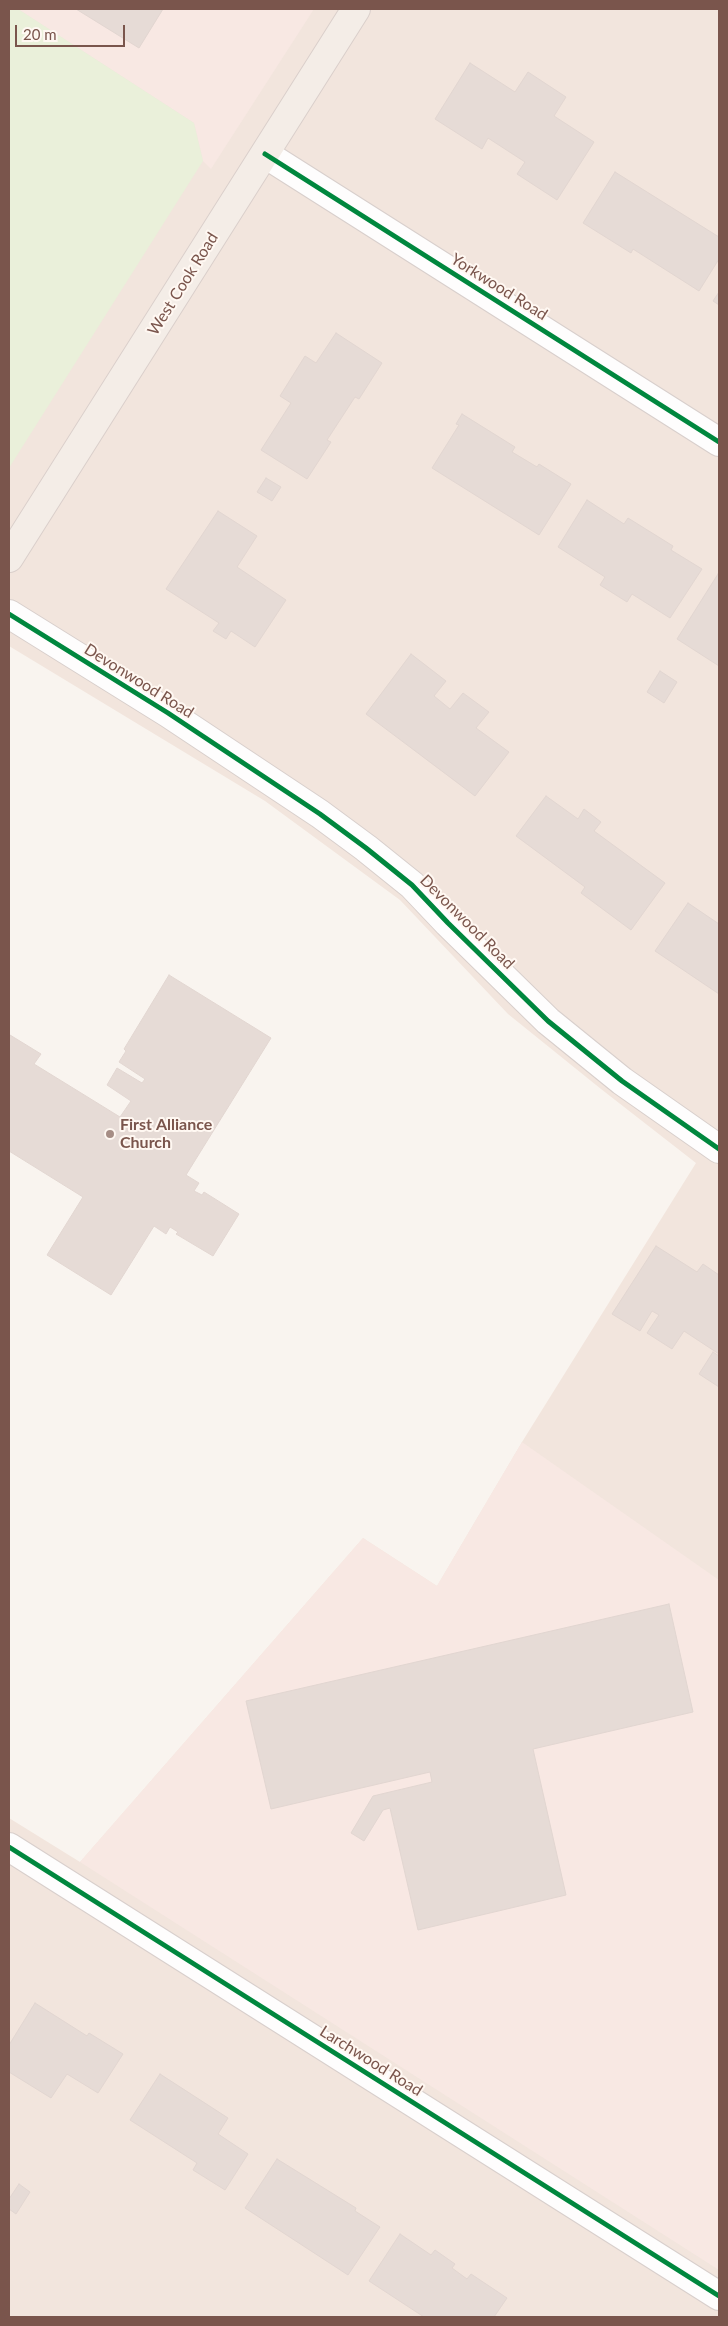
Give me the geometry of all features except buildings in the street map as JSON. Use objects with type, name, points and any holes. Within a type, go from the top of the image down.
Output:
[{"type":"main road","name":"West Cook Road","points":[[9,558],[356,9]]},
{"type":"street","name":"Yorkwood Road","points":[[265,154],[719,442]]},
{"type":"street","name":"Devonwood Road","points":[[9,614],[168,713],[320,814],[366,848],[412,884],[548,1021],[622,1081],[719,1149]]},
{"type":"street","name":"Larchwood Road","points":[[9,1847],[719,2296]]},
{"type":"shaded area","points":[[9,9],[719,9],[719,2317],[9,2317],[9,1818],[80,1862],[363,1538],[437,1586],[522,1442],[696,1163],[508,1014],[400,900],[265,801],[9,646]]},
{"type":"shaded area","points":[[18,9],[314,9],[211,169],[203,161],[194,123]]},
{"type":"shaded area","points":[[522,1442],[719,1580],[719,2270],[80,1862],[363,1538],[437,1586]]},
{"type":"green space","points":[[9,9],[18,9],[194,123],[203,161],[9,468]]},
{"type":"cycle path","points":[[265,154],[719,442]]},
{"type":"cycle path","points":[[9,614],[168,713],[320,814],[366,848],[412,885],[548,1021],[622,1081],[719,1149]]},
{"type":"cycle path","points":[[9,1847],[719,2296]]},
{"type":"place","name":"First Alliance Church","points":[[110,1134]]}]
